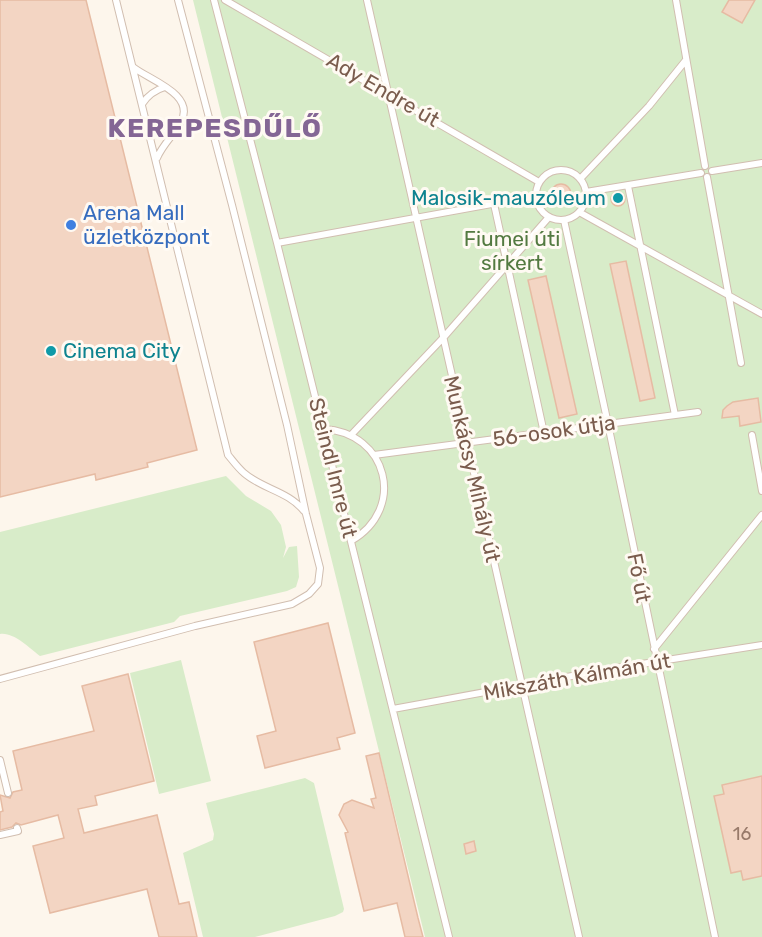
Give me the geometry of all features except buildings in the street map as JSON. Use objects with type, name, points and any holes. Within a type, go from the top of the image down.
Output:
[{"type":"lane","points":[[116,0],[228,455],[244,474],[286,495],[306,514]]},
{"type":"lane","points":[[0,679],[195,626],[292,604],[309,594],[318,584],[320,568],[278,390],[178,0]]},
{"type":"lane","name":"Steindl Imre út","points":[[214,0],[277,243],[449,937]]},
{"type":"lane","name":"Ady Endre út","points":[[225,0],[540,182]]},
{"type":"lane","name":"Munkácsy Mihály út","points":[[367,0],[579,937]]},
{"type":"lane","points":[[676,0],[705,166],[704,175],[741,363]]},
{"type":"lane","points":[[580,178],[649,106],[686,60]]},
{"type":"lane","points":[[133,67],[143,76],[166,87],[178,96],[184,110],[182,121],[156,159]]},
{"type":"lane","points":[[142,104],[155,92],[166,87]]},
{"type":"lane","points":[[148,128],[158,133],[172,134]]},
{"type":"lane","points":[[586,192],[711,175],[712,171],[762,163]]},
{"type":"lane","points":[[705,166],[712,171]]},
{"type":"lane","points":[[562,170],[580,178],[586,192],[585,199],[575,216],[564,220],[549,217],[540,208],[536,196],[540,182],[549,173],[562,170]]},
{"type":"lane","points":[[628,186],[675,415]]},
{"type":"lane","points":[[277,243],[536,196]]},
{"type":"lane","points":[[494,204],[544,433]]},
{"type":"lane","points":[[579,212],[762,314]]},
{"type":"lane","points":[[351,435],[443,338],[549,217]]},
{"type":"lane","name":"Fő út","points":[[564,220],[715,937]]},
{"type":"lane","name":"56-osok útja","points":[[374,455],[698,412]]},
{"type":"lane","points":[[323,429],[333,429],[360,440],[374,455],[384,480],[384,498],[373,524],[351,541]]},
{"type":"lane","points":[[752,435],[762,491]]},
{"type":"lane","points":[[654,649],[762,515]]},
{"type":"lane","name":"Mikszáth Kálmán út","points":[[393,709],[610,669],[762,645]]},
{"type":"lane","points":[[0,760],[8,793]]},
{"type":"lane","points":[[0,835],[17,829]]},
{"type":"green space","name":"Fiumei úti sírkert","points":[[193,0],[762,0],[762,937],[425,937]]},
{"type":"green space","points":[[226,476],[246,496],[271,511],[281,525],[286,547],[283,558],[289,547],[297,546],[299,577],[296,587],[180,616],[174,622],[40,656],[11,635],[0,634],[0,532]]},
{"type":"green space","points":[[181,660],[211,781],[159,794],[130,673]]},
{"type":"green space","points":[[305,778],[314,783],[343,912],[255,937],[203,937],[183,853],[213,840],[214,834],[206,803]]},
{"type":"place","name":"Malosik-mauzóleum","points":[[618,198]]},
{"type":"place","name":"Arena Mall üzletközpont","points":[[71,225]]},
{"type":"place","name":"Cinema City","points":[[51,351]]},
{"type":"district","name":"KEREPESDŰLŐ","points":[[215,128]]}]
